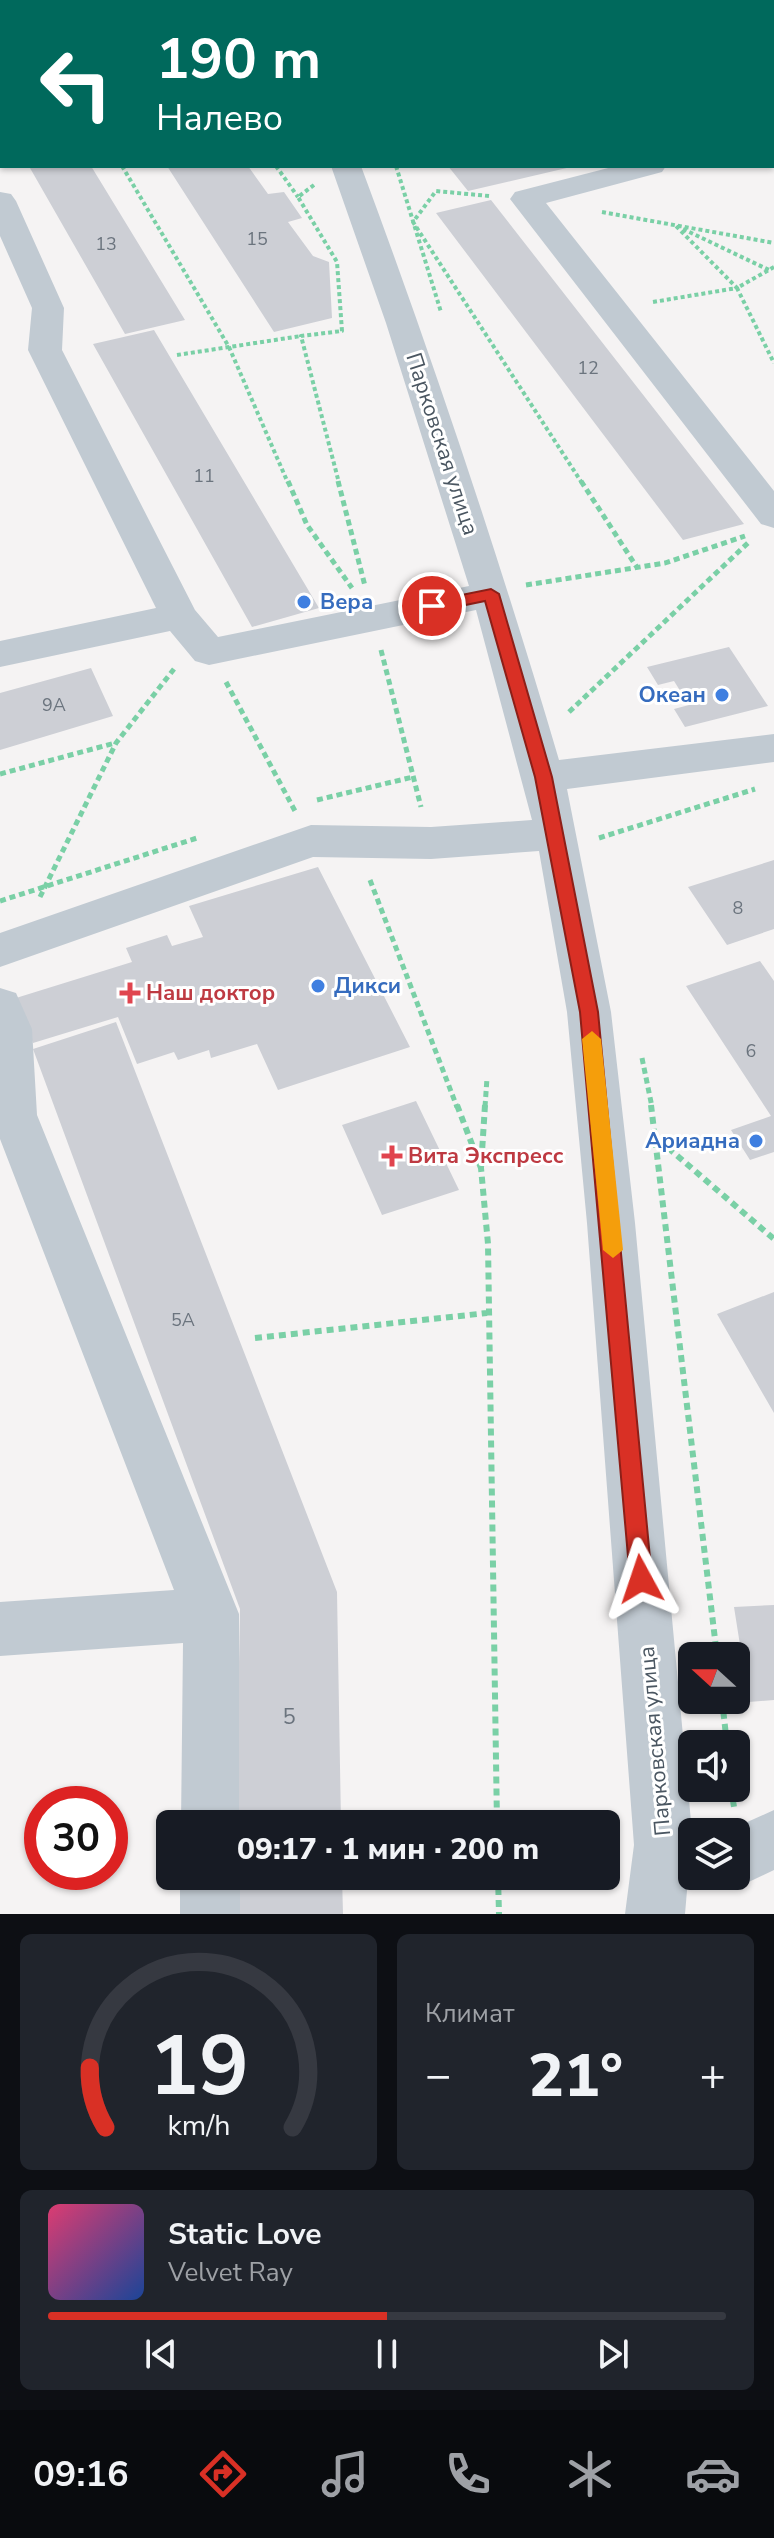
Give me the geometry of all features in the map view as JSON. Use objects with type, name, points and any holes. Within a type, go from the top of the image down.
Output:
[{"type":"street","points":[[643,168],[526,199],[770,520]]},
{"type":"street","name":"Парковская улица","points":[[330,175],[403,323],[508,590],[556,834],[589,1012],[678,1847],[655,1914]]},
{"type":"street","points":[[0,201],[48,308],[45,350],[179,616],[209,652],[508,590]]},
{"type":"street","points":[[0,654],[179,616]]},
{"type":"street","points":[[544,777],[767,760]]},
{"type":"street","points":[[8,947],[311,841],[431,843],[556,834]]},
{"type":"street","points":[[0,1006],[9,1029],[14,1115],[211,1614],[210,1810]]},
{"type":"street","points":[[0,1629],[211,1614]]},
{"type":"street","points":[[750,1851],[774,1839]]},
{"type":"street","points":[[210,1890],[210,1914]]},
{"type":"path","points":[[123,168],[229,347],[307,525],[373,619]]},
{"type":"path","points":[[177,355],[342,331],[337,262],[277,168]]},
{"type":"path","points":[[298,197],[330,175]]},
{"type":"path","points":[[526,199],[436,191],[413,222],[638,569]]},
{"type":"path","points":[[600,212],[774,243]]},
{"type":"path","points":[[674,225],[772,269]]},
{"type":"path","points":[[674,225],[737,288],[774,363]]},
{"type":"path","points":[[611,309],[737,288],[772,269]]},
{"type":"path","points":[[301,336],[431,843]]},
{"type":"path","points":[[508,590],[638,569],[717,549],[770,520]]},
{"type":"path","points":[[569,712],[770,520]]},
{"type":"path","points":[[8,947],[116,743],[178,663],[209,652],[311,841],[359,851],[481,1168]]},
{"type":"path","points":[[0,774],[116,743]]},
{"type":"path","points":[[599,838],[767,760]]},
{"type":"path","points":[[487,1078],[481,1168],[488,1244],[497,1810]]},
{"type":"path","points":[[658,1140],[774,1239]]},
{"type":"path","points":[[255,1338],[487,1313]]},
{"type":"path","points":[[498,1890],[499,1914]]},
{"type":"building","points":[[30,168],[92,168],[185,320],[125,334]]},
{"type":"building","points":[[168,168],[249,168],[268,194],[284,192],[302,218],[288,222],[313,256],[329,262],[332,318],[274,332]]},
{"type":"building","points":[[450,168],[567,168],[468,191]]},
{"type":"building","points":[[491,200],[744,524],[683,540],[436,213]]},
{"type":"building","points":[[154,330],[319,608],[252,627],[93,344]]},
{"type":"building","name":"Океан","points":[[729,647],[768,706],[685,727],[674,709],[689,705],[674,681],[658,685],[647,667]]},
{"type":"building","points":[[91,668],[113,716],[0,750],[0,693]]},
{"type":"building","points":[[774,860],[774,929],[727,945],[688,887]]},
{"type":"building","points":[[318,867],[410,1047],[278,1090],[257,1044],[211,1058],[209,1050],[178,1060],[174,1052],[137,1064],[118,1017],[33,1043],[16,998],[132,962],[126,948],[167,935],[172,946],[203,937],[189,906]]},
{"type":"building","points":[[760,961],[774,981],[774,1152],[750,1160],[731,1130],[771,1116],[686,986]]},
{"type":"building","points":[[116,1022],[337,1592],[341,1810],[236,1810],[240,1609],[33,1049]]},
{"type":"building","points":[[416,1101],[459,1190],[382,1215],[342,1125]]},
{"type":"building","points":[[774,1292],[774,1413],[717,1314]]},
{"type":"building","points":[[774,1605],[774,1700],[750,1702],[750,1642],[740,1642],[734,1607]]},
{"type":"building","points":[[235,1890],[342,1890],[343,1914],[234,1914]]},
{"type":"slow traffic","points":[[592,1039],[613,1250]]},
{"type":"place","name":"Вера","points":[[304,602]]},
{"type":"place","name":"Океан","points":[[722,695]]},
{"type":"place","name":"Дикси","points":[[318,986]]},
{"type":"place","name":"Наш доктор","points":[[130,993]]},
{"type":"place","name":"Ариадна","points":[[756,1141]]},
{"type":"place","name":"Вита Экспресс","points":[[392,1156]]},
{"type":"route","points":[[432,606],[491,594],[544,777],[563,865],[589,1012],[611,1223],[641,1579]]}]
